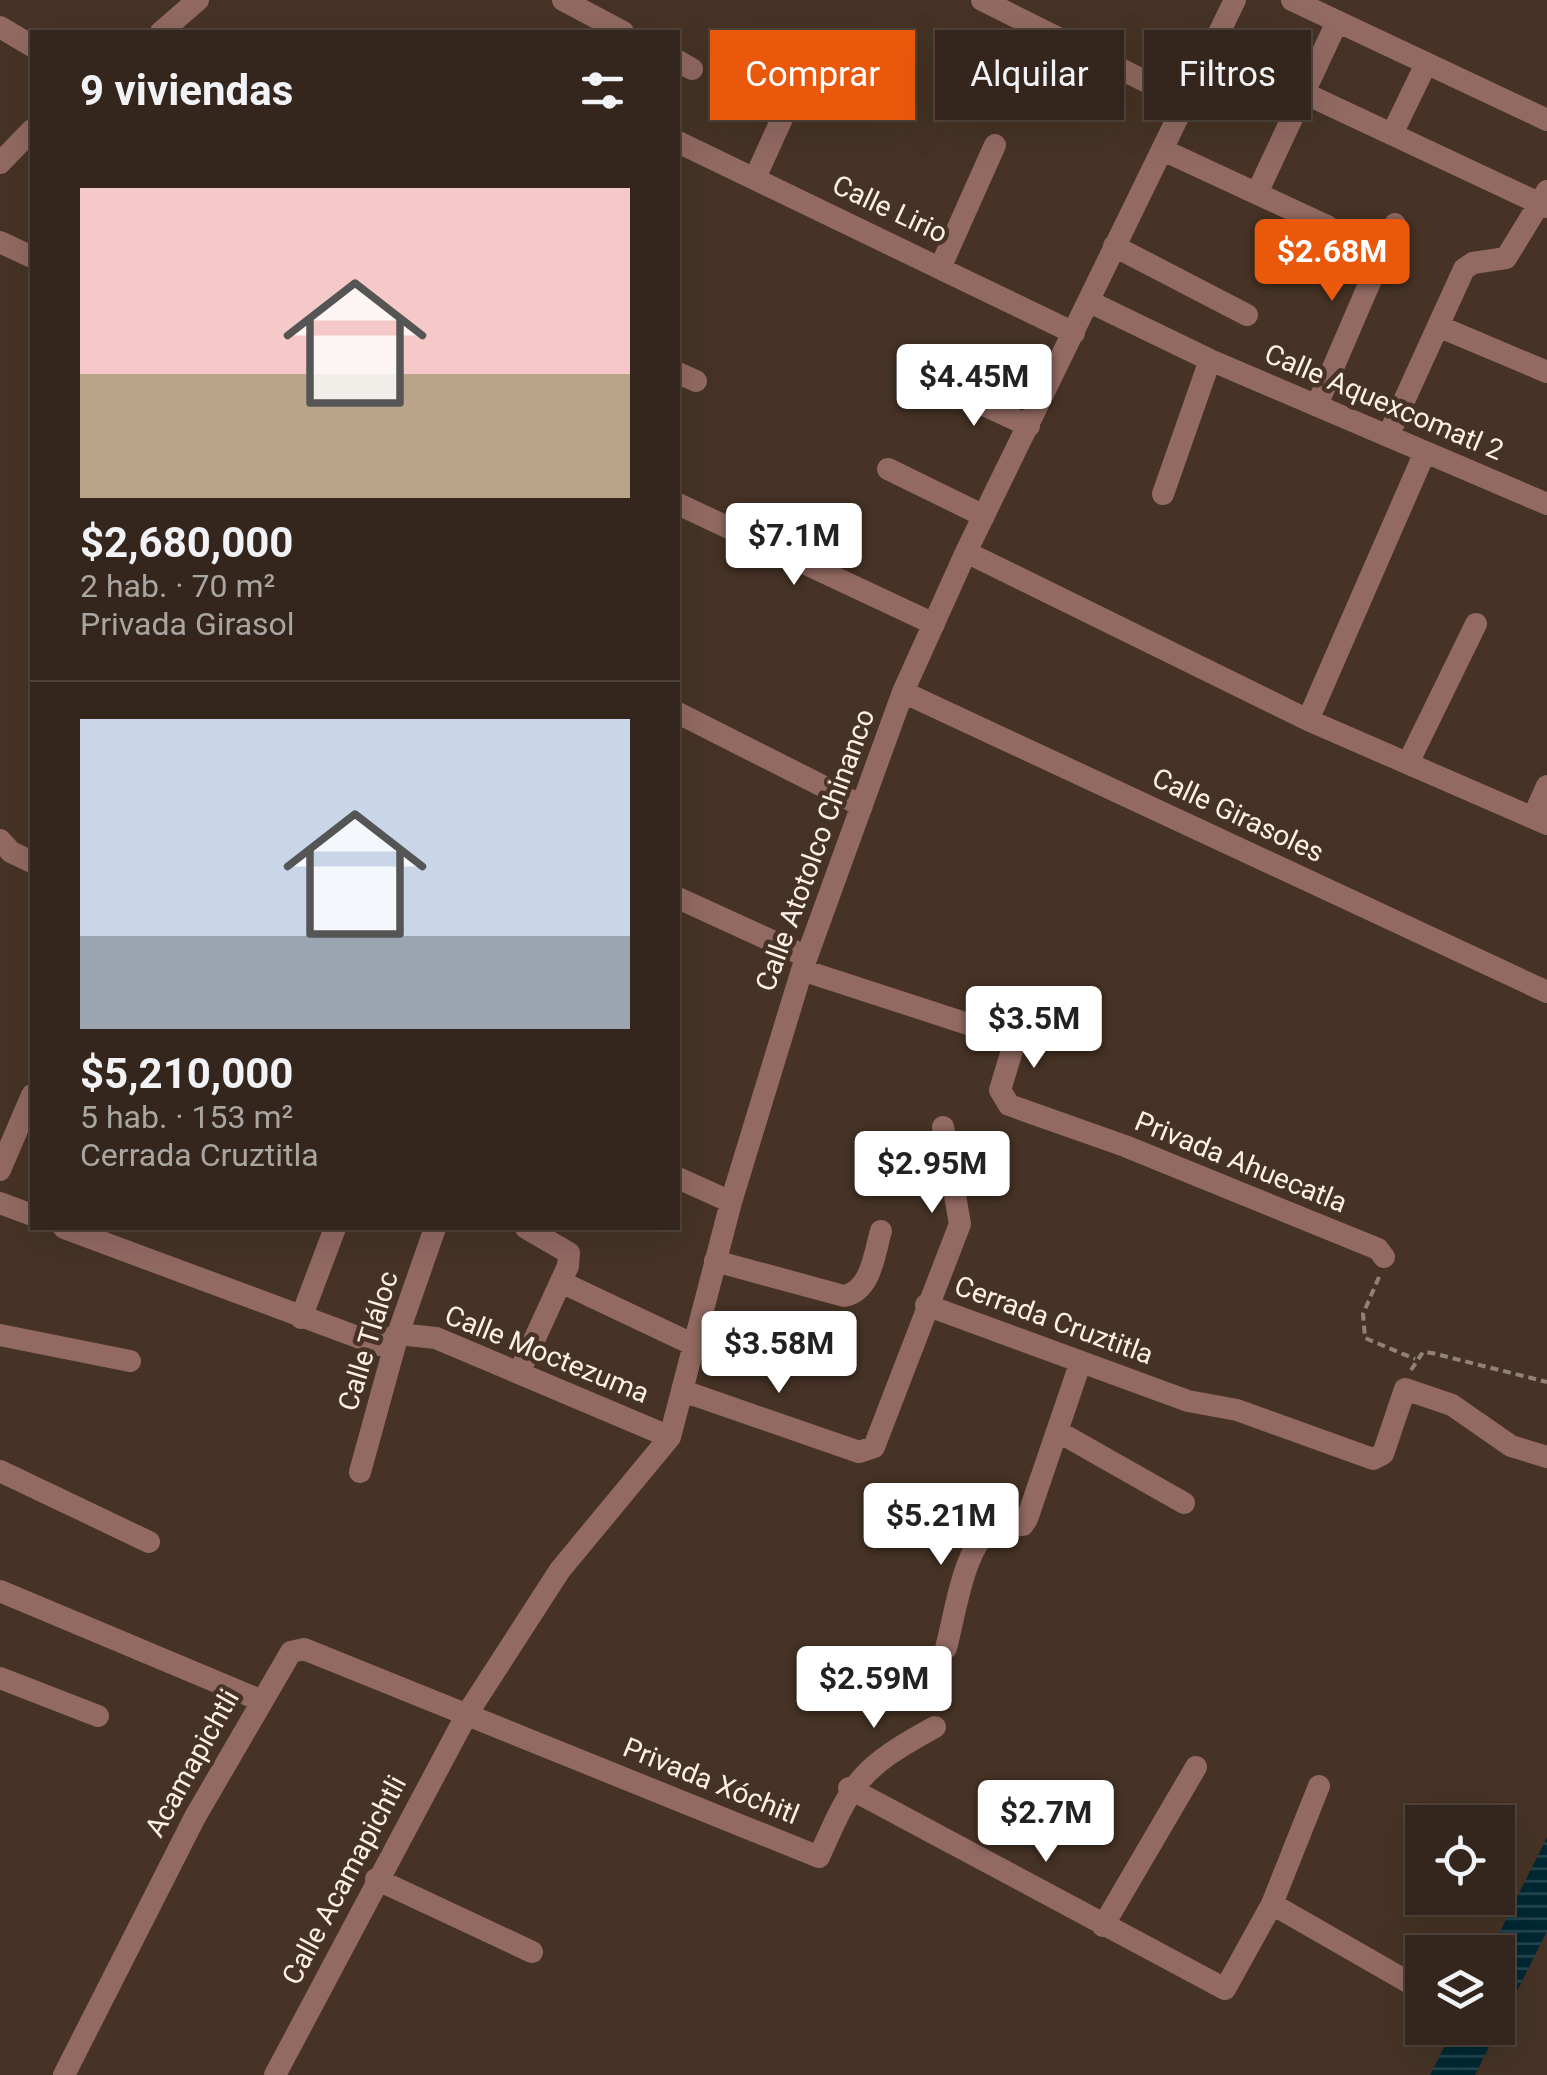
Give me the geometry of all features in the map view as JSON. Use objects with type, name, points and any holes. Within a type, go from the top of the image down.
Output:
[{"type":"street","points":[[163,30],[198,0]]},
{"type":"street","points":[[562,0],[619,30]]},
{"type":"street","points":[[982,0],[1144,80]]},
{"type":"street","points":[[1292,0],[1547,120]]},
{"type":"street","name":"Calle Atotolco Chinanco","points":[[1213,30],[1224,4]]},
{"type":"street","points":[[1311,77],[1336,22]]},
{"type":"street","points":[[0,27],[30,45]]},
{"type":"street","points":[[1392,134],[1426,64]]},
{"type":"street","points":[[1311,96],[1545,201],[1506,258],[1474,263],[1464,269],[1388,436]]},
{"type":"street","points":[[755,178],[782,120]]},
{"type":"street","name":"Calle Atotolco Chinanco","points":[[467,1714],[560,1570],[670,1436],[731,1202],[804,964],[903,692],[966,552],[1176,120]]},
{"type":"street","points":[[1257,193],[1291,120]]},
{"type":"street","points":[[0,163],[30,132]]},
{"type":"street","name":"Calle Lirio","points":[[680,143],[1074,333]]},
{"type":"street","points":[[941,266],[995,144]]},
{"type":"street","points":[[1163,150],[1327,226]]},
{"type":"street","points":[[1317,405],[1395,224]]},
{"type":"street","points":[[0,242],[30,256]]},
{"type":"street","points":[[1114,246],[1247,315]]},
{"type":"street","name":"Calle Aquexcomatl 2","points":[[1090,302],[1210,360],[1547,504]]},
{"type":"street","points":[[1438,326],[1547,372]]},
{"type":"street","points":[[1163,494],[1210,360]]},
{"type":"street","points":[[940,385],[1029,426]]},
{"type":"street","points":[[1308,720],[1425,452]]},
{"type":"street","points":[[888,469],[984,516]]},
{"type":"street","points":[[680,505],[934,624]]},
{"type":"street","points":[[966,552],[1308,720],[1540,821],[1547,786]]},
{"type":"street","points":[[1408,764],[1476,624]]},
{"type":"street","name":"Calle Girasoles","points":[[903,692],[1547,992]]},
{"type":"street","points":[[680,714],[862,806]]},
{"type":"street","points":[[0,840],[11,852],[30,861]]},
{"type":"street","points":[[680,899],[804,964]]},
{"type":"street","name":"Privada Ahuecatla","points":[[804,964],[1008,1037],[1013,1054],[1000,1090],[1009,1105],[1144,1154],[1378,1249],[1384,1257]]},
{"type":"street","points":[[0,1170],[30,1100]]},
{"type":"street","points":[[926,1305],[960,1224],[943,1127]]},
{"type":"street","points":[[680,1179],[731,1202]]},
{"type":"street","points":[[0,1203],[30,1215]]},
{"type":"street","name":"Calle Moctezuma","points":[[69,1230],[378,1345],[398,1334],[436,1338],[670,1436]]},
{"type":"street","points":[[301,1318],[334,1230]]},
{"type":"street","name":"Calle Tláloc","points":[[360,1472],[398,1334],[434,1230]]},
{"type":"street","points":[[519,1373],[561,1282],[569,1252],[558,1242],[531,1230]]},
{"type":"street","points":[[716,1261],[844,1296],[857,1294],[881,1232]]},
{"type":"street","points":[[561,1282],[692,1344]]},
{"type":"street","name":"Cerrada Cruztitla","points":[[683,1391],[859,1452],[874,1447],[926,1305],[1080,1364],[1188,1401],[1237,1410],[1372,1459],[1383,1454],[1405,1389]]},
{"type":"street","points":[[0,1335],[130,1361]]},
{"type":"street","points":[[946,1648],[973,1550],[995,1522],[1022,1525],[1080,1364]]},
{"type":"street","points":[[1405,1389],[1452,1405],[1511,1446],[1547,1457]]},
{"type":"street","points":[[1057,1431],[1184,1502]]},
{"type":"street","points":[[0,1471],[148,1542]]},
{"type":"street","points":[[0,1592],[260,1700]]},
{"type":"street","name":"Acamapichtli","points":[[64,2075],[195,1817],[291,1652],[304,1649],[467,1714]]},
{"type":"street","points":[[0,1678],[98,1716]]},
{"type":"street","name":"Privada Xóchitl","points":[[467,1714],[820,1857],[849,1788],[889,1752],[936,1727]]},
{"type":"street","name":"Calle Acamapichtli","points":[[275,2075],[376,1878],[467,1714]]},
{"type":"street","points":[[1102,1926],[1196,1767]]},
{"type":"street","points":[[849,1788],[1225,1990],[1272,1904],[1319,1786]]},
{"type":"street","points":[[376,1878],[532,1952]]},
{"type":"street","points":[[1272,1904],[1405,1980]]},
{"type":"path","points":[[1384,1257],[1360,1327],[1364,1338],[1415,1359]]},
{"type":"path","points":[[1405,1389],[1415,1359],[1423,1352],[1547,1382]]},
{"type":"water","points":[[1547,1837],[1547,1931],[1515,1995],[1515,1935],[1498,1935],[1508,1915],[1515,1915],[1515,1902]]},
{"type":"water","points":[[1445,2045],[1490,2045],[1475,2075],[1430,2075]]}]
